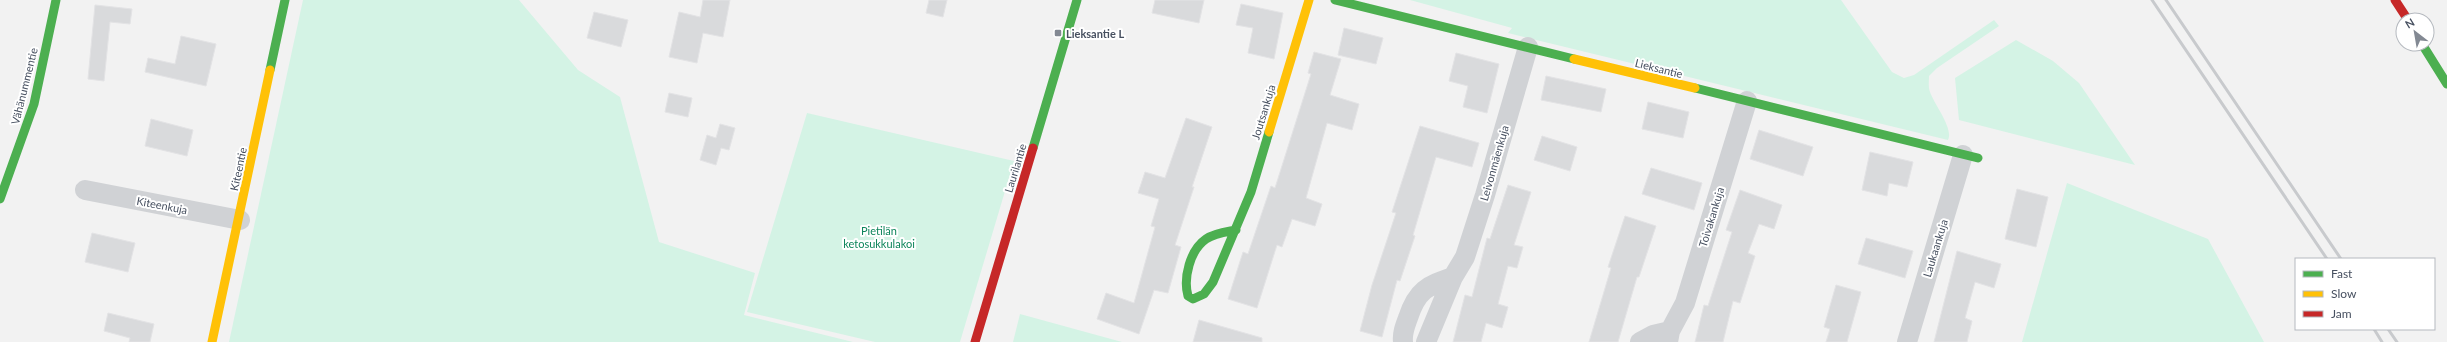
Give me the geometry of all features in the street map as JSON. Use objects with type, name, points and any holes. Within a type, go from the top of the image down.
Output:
[{"type":"main road","name":"Vähänummentie","points":[[0,199],[34,104],[56,0]]},
{"type":"main road","name":"Kiteentie","points":[[212,342],[240,220],[285,0]]},
{"type":"main road","name":"Laurilantie","points":[[975,342],[1077,0]]},
{"type":"main road","name":"Joutsankuja","points":[[1236,230],[1210,236],[1195,248],[1186,284],[1188,296],[1193,299],[1198,298],[1209,288],[1236,230],[1258,170],[1309,0]]},
{"type":"main road","name":"Lieksantie","points":[[1334,0],[1747,100],[1971,157]]},
{"type":"main road","points":[[2396,0],[2403,12]]},
{"type":"main road","points":[[2427,52],[2447,84]]},
{"type":"street","name":"Leivonmäenkuja","points":[[1426,342],[1453,277],[1465,257],[1485,195],[1528,47]]},
{"type":"street","name":"Toivakankuja","points":[[1640,342],[1652,335],[1669,336],[1685,303],[1747,100]]},
{"type":"street","name":"Laukaankuja","points":[[1908,342],[1971,157]]},
{"type":"street","name":"Kiteenkuja","points":[[84,190],[240,220]]},
{"type":"street","points":[[1403,342],[1403,331],[1413,302],[1417,296],[1432,284],[1453,277]]},
{"type":"green space","points":[[303,0],[519,0],[578,70],[620,97],[659,242],[755,273],[744,315],[853,342],[229,342]]},
{"type":"green space","points":[[1410,0],[1841,0],[1892,72],[1904,78],[1914,75],[1994,20],[1999,26],[1937,68],[1929,76],[1929,90],[1946,123],[1949,135],[1948,140],[1508,33],[1512,28]]},
{"type":"green space","points":[[2016,40],[2053,61],[2079,83],[2135,165],[1959,120],[1955,78]]},
{"type":"green space","name":"Pietilän ketosukkulakoi","points":[[807,113],[1014,161],[960,342],[875,342],[747,312]]},
{"type":"green space","points":[[2067,183],[2208,239],[2264,342],[2022,342]]},
{"type":"green space","points":[[1020,314],[1122,342],[1013,342]]},
{"type":"building","points":[[703,0],[730,0],[723,37],[703,33],[697,63],[669,57],[679,12],[700,17]]},
{"type":"building","points":[[929,0],[947,0],[943,17],[926,13]]},
{"type":"building","points":[[1155,0],[1204,0],[1199,23],[1152,13]]},
{"type":"building","points":[[1241,4],[1283,13],[1274,59],[1248,53],[1253,28],[1236,25]]},
{"type":"building","points":[[95,5],[132,9],[130,24],[110,22],[104,81],[88,79]]},
{"type":"building","points":[[594,12],[628,20],[621,47],[587,38]]},
{"type":"building","points":[[1344,28],[1383,38],[1376,64],[1338,55]]},
{"type":"building","points":[[181,36],[216,44],[206,86],[145,72],[148,58],[175,64]]},
{"type":"building","points":[[1314,52],[1341,59],[1330,95],[1359,104],[1352,130],[1327,123],[1306,198],[1322,204],[1315,226],[1292,219],[1282,247],[1277,245],[1257,308],[1228,299],[1243,252],[1248,254],[1271,186],[1275,188],[1311,74],[1308,73]]},
{"type":"building","points":[[1456,53],[1499,64],[1487,113],[1463,107],[1468,86],[1449,81]]},
{"type":"building","points":[[1546,76],[1606,89],[1601,112],[1541,100]]},
{"type":"building","points":[[669,93],[692,98],[688,117],[665,112]]},
{"type":"building","points":[[1648,102],[1689,112],[1683,138],[1642,129]]},
{"type":"building","points":[[1186,118],[1212,127],[1175,245],[1181,247],[1168,293],[1154,290],[1139,334],[1097,319],[1106,293],[1134,303],[1155,227],[1151,226],[1159,199],[1138,193],[1145,172],[1165,178]]},
{"type":"building","points":[[151,119],[193,130],[187,156],[145,146]]},
{"type":"building","points":[[720,124],[735,128],[729,150],[721,148],[716,165],[700,160],[707,135],[716,138]]},
{"type":"building","points":[[1420,126],[1479,143],[1472,167],[1436,157],[1413,235],[1415,236],[1400,281],[1397,280],[1382,337],[1360,331],[1372,285],[1396,213],[1392,212]]},
{"type":"building","points":[[1759,130],[1813,147],[1803,176],[1750,159]]},
{"type":"building","points":[[1542,136],[1577,147],[1570,171],[1534,160]]},
{"type":"building","points":[[1870,152],[1913,162],[1907,187],[1889,183],[1887,196],[1862,190]]},
{"type":"building","points":[[1651,168],[1702,183],[1694,210],[1642,194]]},
{"type":"building","points":[[1508,185],[1531,192],[1514,245],[1523,247],[1517,268],[1508,266],[1498,304],[1508,307],[1502,328],[1486,323],[1481,342],[1453,342],[1465,295],[1472,297],[1487,238],[1490,239]]},
{"type":"building","points":[[2017,189],[2048,197],[2036,247],[2005,239]]},
{"type":"building","points":[[1740,190],[1782,205],[1774,229],[1759,224],[1748,253],[1755,256],[1740,303],[1733,301],[1723,342],[1695,342],[1704,305],[1708,306],[1732,232],[1726,230]]},
{"type":"building","points":[[1625,216],[1656,226],[1639,277],[1637,277],[1618,342],[1589,342],[1611,268],[1608,267]]},
{"type":"building","points":[[92,233],[135,243],[128,272],[85,262]]},
{"type":"building","points":[[1866,238],[1913,251],[1905,278],[1858,264]]},
{"type":"building","points":[[1957,251],[2001,264],[1994,288],[1975,282],[1965,318],[1972,321],[1967,342],[1934,342]]},
{"type":"building","points":[[1836,285],[1861,292],[1847,342],[1826,342],[1830,329],[1824,327]]},
{"type":"building","points":[[108,313],[154,324],[150,342],[129,342],[130,338],[104,331]]},
{"type":"building","points":[[1199,320],[1262,338],[1262,342],[1193,342]]},
{"type":"railway","points":[[2152,0],[2326,258]]},
{"type":"railway","points":[[2166,0],[2340,258]]},
{"type":"railway","points":[[2375,330],[2382,342]]},
{"type":"railway","points":[[2389,330],[2397,342]]},
{"type":"traffic: fast","points":[[0,199],[34,104],[56,0]]},
{"type":"traffic: fast","points":[[270,70],[285,0]]},
{"type":"traffic: fast","points":[[1033,148],[1077,0]]},
{"type":"traffic: fast","points":[[1335,0],[1574,59]]},
{"type":"traffic: fast","points":[[2427,52],[2447,84]]},
{"type":"traffic: fast","points":[[1695,88],[1978,158]]},
{"type":"traffic: fast","points":[[1236,230],[1232,231],[1228,231],[1213,235],[1200,244],[1192,257],[1187,273],[1186,281],[1188,296],[1193,299],[1204,294],[1213,282],[1251,192],[1269,132]]},
{"type":"traffic: slow","points":[[1269,132],[1309,0]]},
{"type":"traffic: slow","points":[[1574,59],[1695,88]]},
{"type":"traffic: slow","points":[[212,342],[270,70]]},
{"type":"traffic: jam","points":[[2395,0],[2403,12]]},
{"type":"traffic: jam","points":[[975,342],[1033,148]]},
{"type":"place","name":"Lieksantie L","points":[[1058,33]]}]
